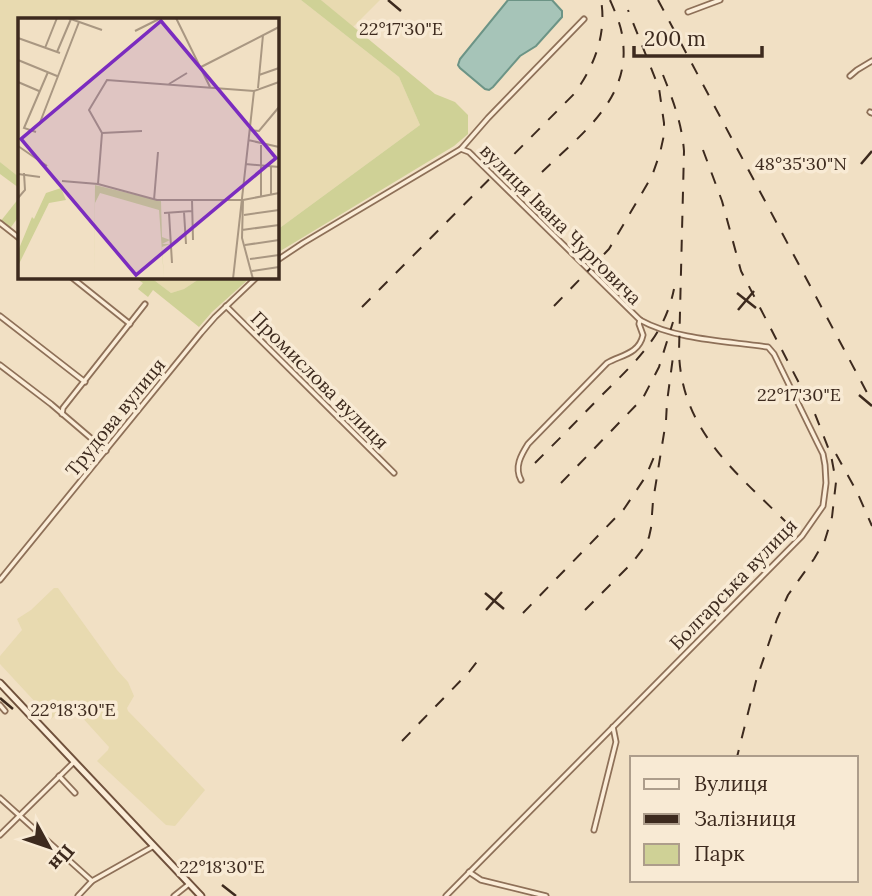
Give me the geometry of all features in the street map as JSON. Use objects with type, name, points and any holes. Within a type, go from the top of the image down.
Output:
[{"type":"street","points":[[688,12],[720,0]]},
{"type":"street","points":[[278,260],[461,149],[584,19]]},
{"type":"street","points":[[850,76],[872,61]]},
{"type":"street","name":"вулиця Івана Чурговича","points":[[461,149],[469,152],[640,320]]},
{"type":"street","points":[[0,223],[18,237]]},
{"type":"street","points":[[72,278],[130,324]]},
{"type":"street","name":"Трудова вулиця","points":[[0,580],[201,333],[256,278]]},
{"type":"street","points":[[62,414],[63,408],[145,304]]},
{"type":"street","name":"Промислова вулиця","points":[[226,306],[394,473]]},
{"type":"street","points":[[0,316],[85,382]]},
{"type":"street","points":[[521,480],[517,468],[528,444],[607,363],[639,346],[643,335],[640,320]]},
{"type":"street","name":"Болгарська вулиця","points":[[446,896],[802,536],[823,506],[826,484],[823,454],[768,347],[679,335],[640,320]]},
{"type":"street","points":[[0,365],[106,452]]},
{"type":"street","points":[[0,683],[201,896]]},
{"type":"street","points":[[0,705],[5,711]]},
{"type":"street","points":[[594,830],[615,742],[613,727]]},
{"type":"street","points":[[0,835],[74,762]]},
{"type":"street","points":[[59,776],[75,793]]},
{"type":"street","points":[[0,798],[92,881]]},
{"type":"street","points":[[78,896],[92,881],[154,846]]},
{"type":"street","points":[[469,872],[481,880],[546,896]]},
{"type":"street","points":[[174,896],[189,884]]},
{"type":"shaded area","points":[[0,0],[301,0],[399,77],[420,125],[278,229],[278,18],[18,18],[18,176],[0,162]]},
{"type":"shaded area","points":[[321,0],[380,0],[353,27]]},
{"type":"shaded area","points":[[508,0],[552,0],[562,11],[562,17],[536,46],[520,56],[489,90],[458,65]]},
{"type":"shaded area","points":[[151,278],[200,278],[184,289],[171,293]]},
{"type":"shaded area","points":[[54,588],[58,588],[128,682],[134,696],[128,711],[205,790],[175,826],[166,825],[97,761],[109,747],[70,704],[51,719],[0,664],[0,656],[22,630],[17,619]]},
{"type":"green space","points":[[301,0],[321,0],[435,94],[455,102],[468,115],[468,134],[454,146],[278,252],[278,229],[420,125],[399,77]]},
{"type":"green space","points":[[0,162],[18,176],[18,187],[0,174]]},
{"type":"green space","points":[[18,199],[18,217],[9,230],[0,222]]},
{"type":"green space","points":[[136,278],[151,278],[171,293],[184,289],[200,278],[250,278],[199,327],[153,290],[148,297],[138,289],[143,283]]},
{"type":"railway","points":[[362,307],[574,94],[588,73],[597,50],[602,25],[601,0]]},
{"type":"railway","points":[[542,172],[599,115],[618,82],[623,63],[623,42],[610,0]]},
{"type":"railway","points":[[658,0],[872,402]]},
{"type":"railway","points":[[554,306],[609,249],[652,176],[660,153],[664,123],[659,88],[628,10]]},
{"type":"railway","points":[[663,75],[674,103],[684,151],[679,352],[682,380],[690,405],[715,449],[789,525]]},
{"type":"railway","points":[[703,150],[722,201],[741,271],[815,414],[831,455],[836,482],[832,517],[825,540],[788,595],[777,619],[756,681],[737,756]]},
{"type":"railway","points":[[535,463],[646,349],[663,322],[674,289]]},
{"type":"railway","points":[[561,483],[643,398],[659,367],[673,322]]},
{"type":"railway","points":[[585,610],[632,563],[649,537],[673,357]]},
{"type":"railway","points":[[836,454],[872,526]]},
{"type":"railway","points":[[523,613],[624,509],[646,476],[654,457]]},
{"type":"railway","points":[[402,741],[483,654]]}]
